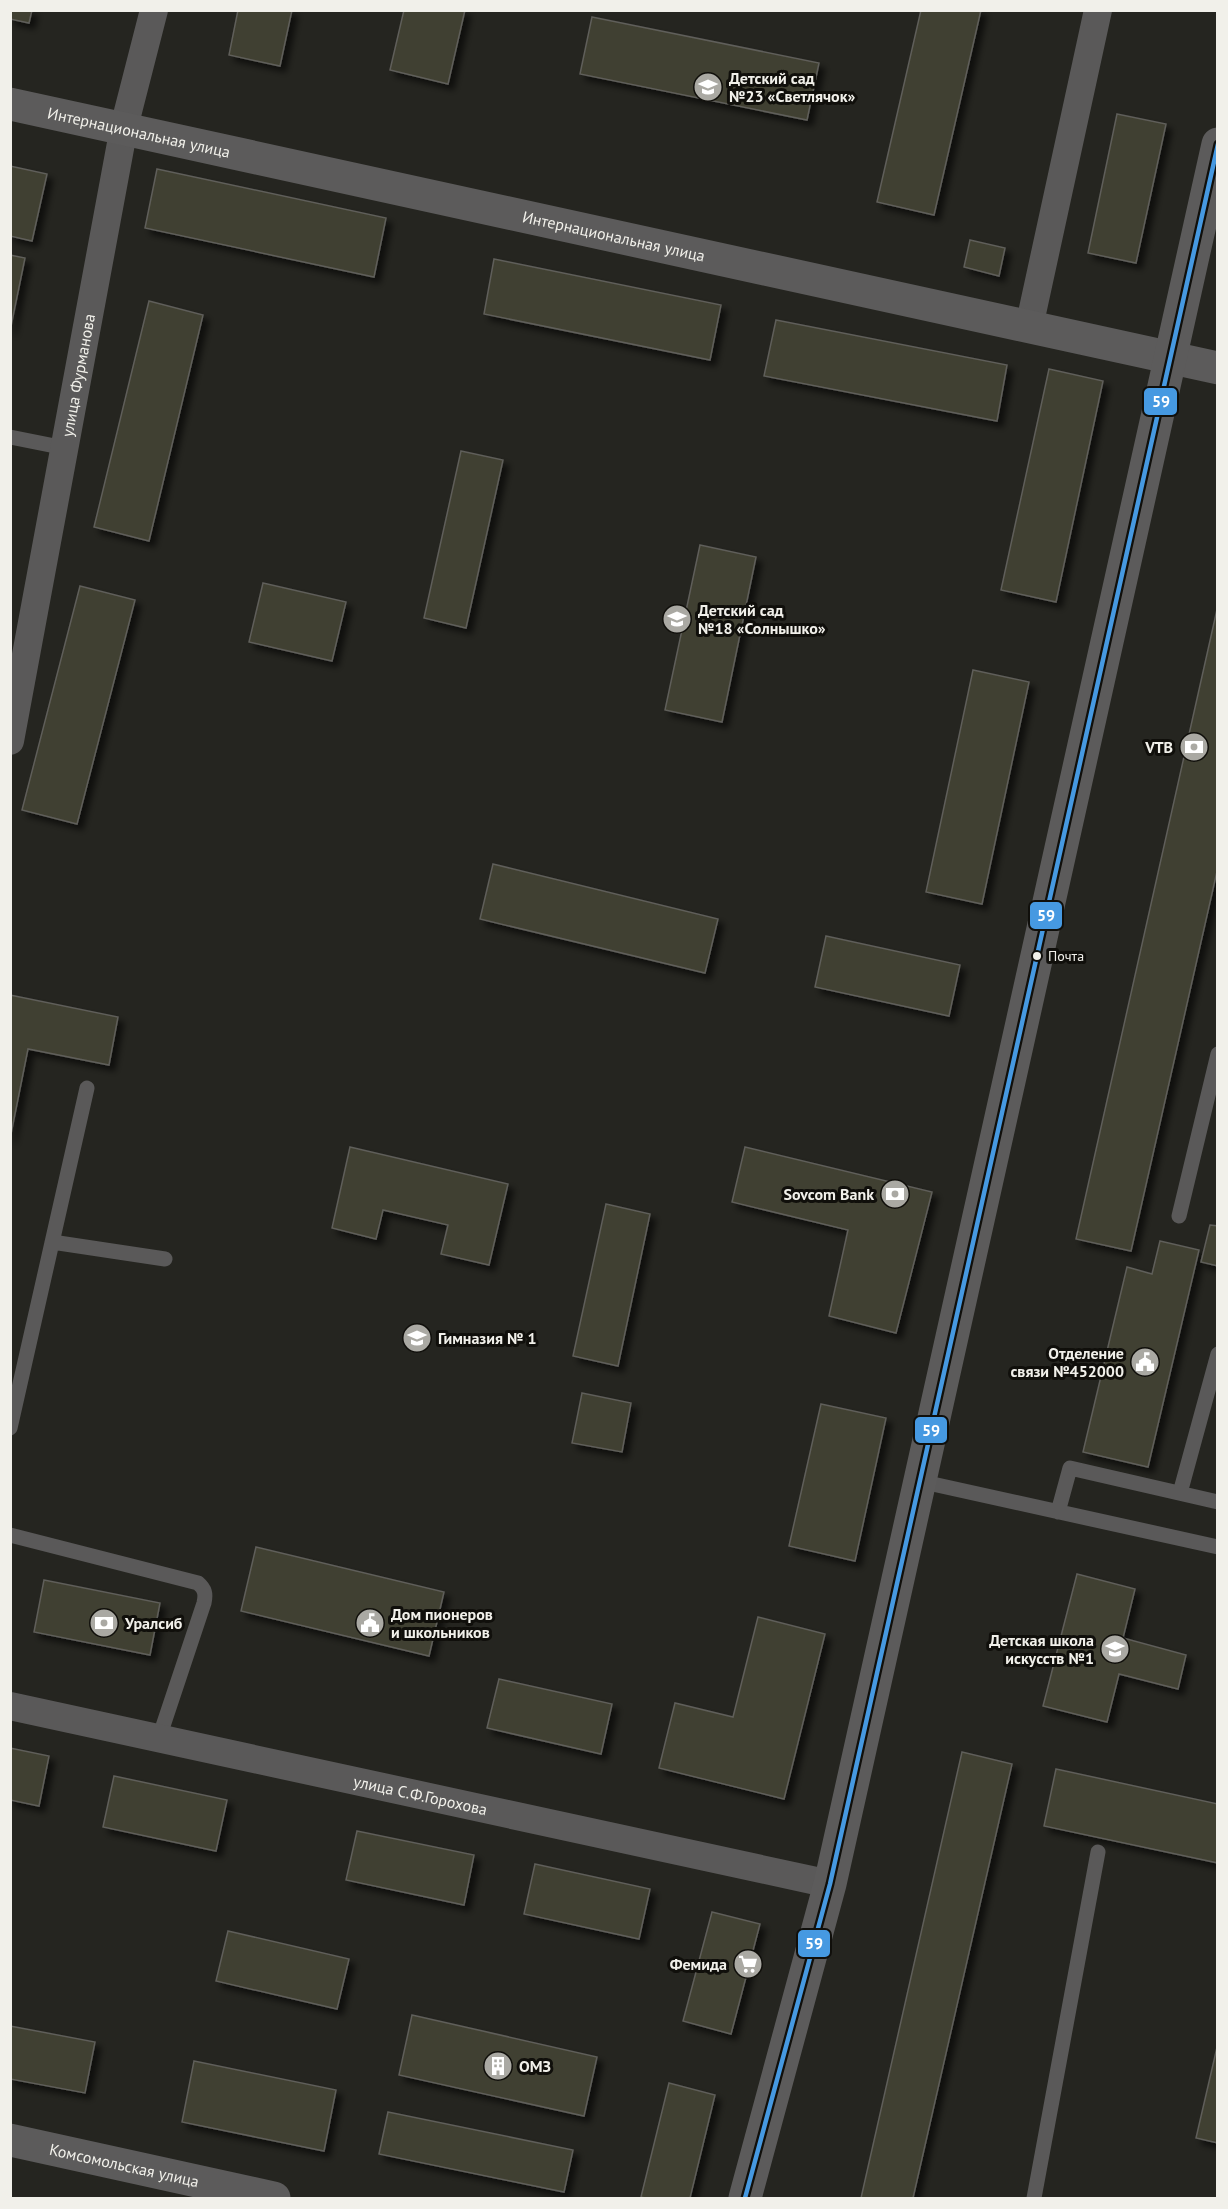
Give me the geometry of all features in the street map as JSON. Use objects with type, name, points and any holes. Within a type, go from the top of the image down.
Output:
[{"type":"main road","name":"Интернациональная улица","points":[[10,104],[124,127],[1218,368]]},
{"type":"main road","points":[[745,2199],[830,1884],[1168,357],[1218,144]]},
{"type":"main road","name":"Комсомольская улица","points":[[10,2140],[274,2199]]},
{"type":"street","name":"улица Фурманова","points":[[10,741],[124,127],[154,10]]},
{"type":"street","points":[[1029,327],[1098,10]]},
{"type":"street","name":"улица С.Ф.Горохова","points":[[10,1706],[830,1884]]},
{"type":"lane","points":[[10,437],[64,448]]},
{"type":"lane","points":[[1179,1216],[1218,1054]]},
{"type":"lane","points":[[12,1418],[87,1088]]},
{"type":"lane","points":[[52,1242],[165,1259]]},
{"type":"lane","points":[[1180,1493],[1218,1354]]},
{"type":"lane","points":[[1058,1512],[1070,1468],[1218,1502]]},
{"type":"lane","points":[[919,1481],[1218,1546]]},
{"type":"lane","points":[[10,1535],[198,1583],[202,1587],[205,1592],[204,1603],[159,1738]]},
{"type":"lane","points":[[1034,2199],[1098,1852]]},
{"type":"building","points":[[10,10],[32,10],[29,23],[10,19]]},
{"type":"building","points":[[238,10],[292,10],[280,66],[229,55]]},
{"type":"building","points":[[404,10],[465,10],[448,84],[390,70]]},
{"type":"building","points":[[921,10],[981,10],[934,215],[877,202]]},
{"type":"building","points":[[592,17],[819,63],[807,120],[580,74]]},
{"type":"building","points":[[1117,114],[1166,124],[1136,263],[1088,253]]},
{"type":"building","points":[[10,166],[47,174],[32,241],[10,236]]},
{"type":"building","points":[[157,169],[386,218],[374,277],[145,228]]},
{"type":"building","points":[[970,240],[1005,248],[999,276],[964,267]]},
{"type":"building","points":[[10,255],[25,258],[10,331]]},
{"type":"building","points":[[494,259],[721,305],[710,360],[484,314]]},
{"type":"building","points":[[149,301],[203,315],[149,541],[94,527]]},
{"type":"building","points":[[776,320],[1007,365],[997,421],[764,376]]},
{"type":"building","points":[[1049,369],[1103,381],[1056,602],[1001,590]]},
{"type":"building","points":[[461,451],[503,460],[466,628],[424,618]]},
{"type":"building","points":[[700,545],[756,557],[722,722],[665,710]]},
{"type":"building","points":[[263,583],[346,602],[332,661],[249,642]]},
{"type":"building","points":[[80,586],[135,600],[77,824],[22,810]]},
{"type":"building","points":[[1218,605],[1218,867],[1131,1251],[1076,1239]]},
{"type":"building","points":[[973,670],[1029,682],[982,904],[926,892]]},
{"type":"building","points":[[493,864],[718,919],[705,973],[480,919]]},
{"type":"building","points":[[826,936],[960,965],[949,1016],[815,987]]},
{"type":"building","points":[[10,995],[118,1017],[109,1065],[28,1049],[10,1139]]},
{"type":"building","points":[[350,1147],[508,1184],[489,1265],[441,1254],[448,1225],[383,1210],[376,1239],[332,1228]]},
{"type":"building","points":[[745,1147],[932,1192],[896,1333],[829,1316],[848,1230],[732,1202]]},
{"type":"building","points":[[606,1204],[650,1214],[618,1366],[573,1356]]},
{"type":"building","points":[[1210,1225],[1218,1226],[1218,1266],[1201,1262]]},
{"type":"building","points":[[1160,1241],[1199,1250],[1148,1467],[1083,1452],[1127,1267],[1152,1274]]},
{"type":"building","points":[[582,1393],[631,1403],[622,1452],[572,1443]]},
{"type":"building","points":[[821,1404],[886,1418],[855,1561],[789,1546]]},
{"type":"building","points":[[256,1547],[444,1592],[429,1656],[241,1611]]},
{"type":"building","points":[[1077,1574],[1135,1589],[1123,1638],[1186,1655],[1178,1689],[1119,1674],[1107,1722],[1043,1706]]},
{"type":"building","points":[[44,1580],[160,1603],[150,1655],[34,1632]]},
{"type":"building","points":[[758,1617],[825,1634],[784,1799],[659,1768],[675,1703],[733,1717]]},
{"type":"building","points":[[499,1679],[612,1704],[601,1754],[487,1728]]},
{"type":"building","points":[[10,1748],[49,1756],[39,1806],[10,1800]]},
{"type":"building","points":[[962,1752],[1012,1764],[913,2198],[861,2198]]},
{"type":"building","points":[[1056,1769],[1218,1804],[1218,1863],[1044,1826]]},
{"type":"building","points":[[114,1776],[227,1800],[216,1851],[103,1827]]},
{"type":"building","points":[[357,1831],[474,1855],[464,1905],[346,1880]]},
{"type":"building","points":[[535,1864],[650,1889],[639,1939],[524,1914]]},
{"type":"building","points":[[712,1912],[760,1924],[731,2034],[683,2021]]},
{"type":"building","points":[[228,1931],[349,1959],[337,2009],[216,1981]]},
{"type":"building","name":"ОМЗ","points":[[412,2015],[597,2057],[584,2116],[399,2075]]},
{"type":"building","points":[[10,2026],[95,2042],[85,2093],[10,2079]]},
{"type":"building","points":[[1218,2043],[1218,2143],[1196,2138]]},
{"type":"building","points":[[194,2061],[336,2090],[324,2151],[182,2122]]},
{"type":"building","points":[[669,2083],[715,2095],[690,2198],[645,2198],[641,2197]]},
{"type":"building","points":[[388,2112],[573,2150],[564,2192],[379,2154]]},
{"type":"transit line","name":"59","points":[[745,2198],[830,1884],[1218,144]]},
{"type":"place","name":"Детский сад №23 «Светлячок»","points":[[708,87]]},
{"type":"place","name":"Детский сад №18 «Солнышко»","points":[[677,619]]},
{"type":"place","name":"VTB","points":[[1194,747]]},
{"type":"place","name":"Почта","points":[[1037,956]]},
{"type":"place","name":"Sovcom Bank","points":[[895,1194]]},
{"type":"place","name":"Гимназия № 1","points":[[417,1338]]},
{"type":"place","name":"Отделение связи №452000","points":[[1145,1362]]},
{"type":"place","name":"Уралсиб","points":[[104,1623]]},
{"type":"place","name":"Дом пионеров и школьников","points":[[370,1623]]},
{"type":"place","name":"Детская школа искусств №1","points":[[1115,1649]]},
{"type":"place","name":"Фемида","points":[[748,1964]]},
{"type":"place","name":"ОМЗ","points":[[498,2066]]}]
